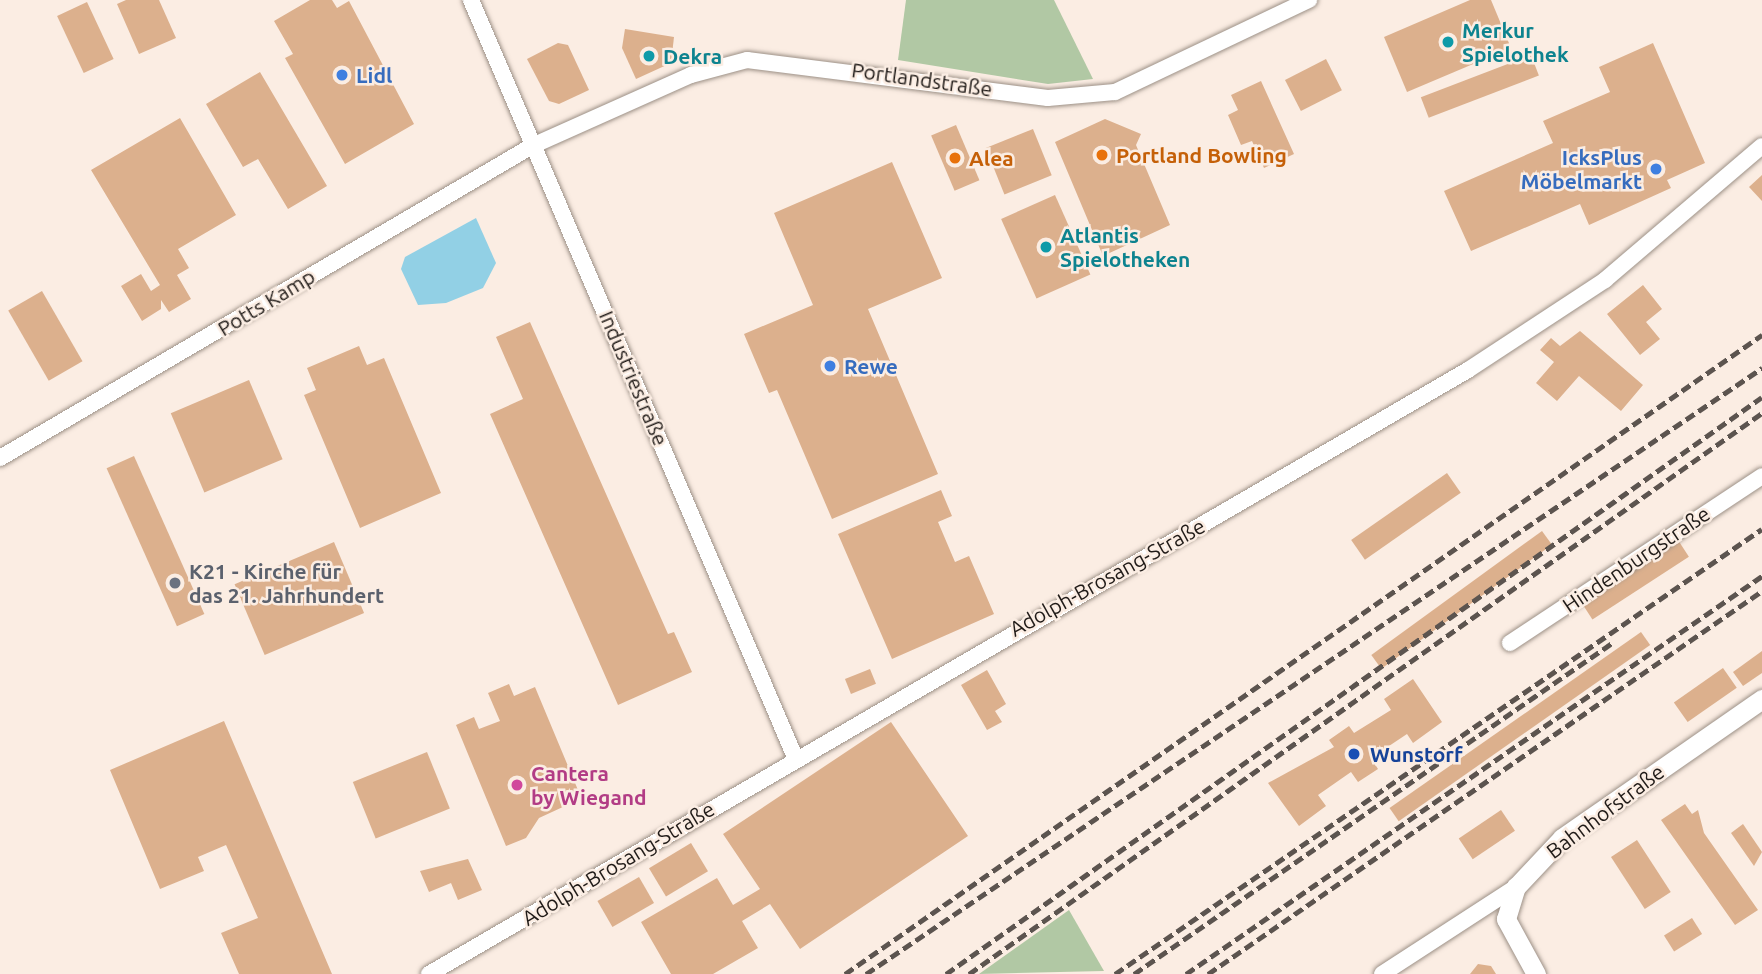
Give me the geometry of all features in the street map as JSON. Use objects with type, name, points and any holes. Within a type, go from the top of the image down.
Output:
[{"type":"street","name":"Industriestraße","points":[[471,0],[795,757]]},
{"type":"street","name":"Portlandstraße","points":[[532,146],[691,75],[747,60],[1048,98],[1115,92],[1309,0]]},
{"type":"street","name":"Potts Kamp","points":[[0,458],[532,146]]},
{"type":"street","name":"Adolph-Brosang-Straße","points":[[429,974],[795,757],[1468,370],[1605,280],[1762,146]]},
{"type":"street","name":"Hindenburgstraße","points":[[1510,643],[1762,476]]},
{"type":"street","name":"Bahnhofstraße","points":[[1382,974],[1516,887],[1562,838],[1762,699]]},
{"type":"street","points":[[1516,887],[1506,919],[1535,974]]},
{"type":"green space","points":[[906,0],[1054,0],[1093,79],[1048,84],[898,60]]},
{"type":"green space","points":[[1069,910],[1104,971],[979,974]]},
{"type":"water","points":[[476,218],[496,263],[483,288],[446,303],[418,305],[401,269],[405,257]]},
{"type":"building","points":[[126,0],[159,0],[176,38],[139,54],[117,4]]},
{"type":"building","name":"Lidl","points":[[310,0],[332,0],[337,8],[349,1],[414,124],[345,164],[285,58],[293,54],[274,21]]},
{"type":"building","name":"Merkur Spielothek","points":[[1470,0],[1491,0],[1511,48],[1407,92],[1384,37]]},
{"type":"building","points":[[87,2],[114,59],[84,73],[57,16]]},
{"type":"building","name":"Dekra","points":[[625,29],[674,37],[671,63],[636,79],[622,48]]},
{"type":"building","points":[[558,43],[568,45],[589,90],[559,104],[549,101],[527,59]]},
{"type":"building","points":[[1653,43],[1705,163],[1667,180],[1671,188],[1589,225],[1580,204],[1471,251],[1444,191],[1553,143],[1543,121],[1610,92],[1599,67]]},
{"type":"building","points":[[1531,55],[1539,76],[1429,118],[1421,97]]},
{"type":"building","points":[[1326,59],[1342,90],[1301,111],[1285,80]]},
{"type":"building","points":[[260,72],[327,186],[288,209],[258,159],[243,167],[206,104]]},
{"type":"building","points":[[1261,81],[1294,154],[1264,168],[1252,141],[1241,145],[1228,115],[1238,110],[1231,95]]},
{"type":"building","points":[[180,118],[236,215],[178,249],[189,268],[177,275],[191,299],[169,312],[161,300],[161,309],[142,321],[121,286],[141,274],[151,291],[160,285],[91,170]]},
{"type":"building","points":[[1105,119],[1141,134],[1136,145],[1170,225],[1103,256],[1055,142]]},
{"type":"building","name":"Alea","points":[[956,125],[979,180],[955,191],[931,136]]},
{"type":"building","points":[[1033,129],[1052,175],[1004,194],[986,148]]},
{"type":"building","points":[[892,162],[942,278],[868,309],[938,474],[832,519],[777,390],[769,393],[744,334],[813,305],[774,213]]},
{"type":"building","points":[[1762,175],[1762,201],[1749,187]]},
{"type":"building","name":"Atlantis Spielotheken","points":[[1055,195],[1090,274],[1036,298],[1001,219]]},
{"type":"building","points":[[1643,285],[1662,309],[1646,322],[1660,339],[1640,355],[1607,314]]},
{"type":"building","points":[[42,291],[82,361],[49,381],[8,310]]},
{"type":"building","points":[[530,322],[668,634],[674,632],[692,672],[618,705],[490,414],[523,399],[496,337]]},
{"type":"building","points":[[1580,331],[1643,385],[1621,411],[1579,376],[1557,401],[1536,383],[1554,362],[1540,350],[1551,338],[1560,346]]},
{"type":"building","points":[[359,346],[367,365],[384,358],[441,493],[360,528],[304,395],[316,390],[307,368]]},
{"type":"building","points":[[249,380],[283,459],[204,492],[171,413]]},
{"type":"building","points":[[134,456],[204,614],[177,626],[107,468]]},
{"type":"building","points":[[1447,473],[1461,493],[1365,560],[1351,540]]},
{"type":"building","points":[[941,490],[952,516],[938,522],[955,562],[969,556],[994,614],[892,659],[838,534]]},
{"type":"building","points":[[1542,531],[1552,545],[1381,669],[1371,655]]},
{"type":"building","points":[[1678,540],[1689,557],[1592,619],[1582,603]]},
{"type":"building","points":[[334,542],[364,613],[265,655],[235,584]]},
{"type":"building","points":[[1641,632],[1650,645],[1399,821],[1390,808]]},
{"type":"building","points":[[1762,651],[1762,673],[1743,686],[1733,672]]},
{"type":"building","points":[[1723,668],[1737,688],[1688,722],[1674,702]]},
{"type":"building","points":[[870,669],[876,684],[851,694],[845,679]]},
{"type":"building","points":[[987,670],[1006,704],[995,711],[1002,722],[987,730],[961,685]]},
{"type":"building","points":[[1413,679],[1442,722],[1413,743],[1407,734],[1371,758],[1378,769],[1358,782],[1351,772],[1318,795],[1326,806],[1299,826],[1268,783],[1334,747],[1329,740],[1349,726],[1354,733],[1391,710],[1384,699]]},
{"type":"building","points":[[509,684],[514,696],[535,687],[578,790],[561,796],[565,806],[539,818],[526,838],[506,846],[456,725],[474,717],[479,729],[500,721],[488,693]]},
{"type":"building","points":[[224,721],[332,974],[239,974],[221,933],[258,918],[226,845],[198,857],[204,871],[160,889],[110,770]]},
{"type":"building","points":[[891,722],[968,836],[800,949],[770,904],[742,921],[758,948],[713,974],[671,974],[641,922],[717,878],[733,905],[760,889],[723,834]]},
{"type":"building","points":[[427,752],[450,809],[376,839],[353,782]]},
{"type":"building","points":[[1685,804],[1692,814],[1698,810],[1704,833],[1758,910],[1735,925],[1661,820]]},
{"type":"building","points":[[1501,810],[1515,831],[1473,859],[1459,839]]},
{"type":"building","points":[[1743,824],[1762,852],[1754,866],[1731,833]]},
{"type":"building","points":[[1637,840],[1671,892],[1645,909],[1611,857]]},
{"type":"building","points":[[691,843],[708,871],[666,897],[649,868]]},
{"type":"building","points":[[468,859],[482,890],[458,900],[451,883],[429,892],[420,871]]},
{"type":"building","points":[[639,877],[654,903],[612,927],[597,901]]},
{"type":"building","points":[[1692,918],[1702,934],[1674,952],[1664,935]]},
{"type":"building","points":[[1478,964],[1491,966],[1496,974],[1470,974]]},
{"type":"railway","points":[[845,974],[1762,335]]},
{"type":"railway","points":[[866,974],[1762,368]]},
{"type":"railway","points":[[946,974],[1762,397]]},
{"type":"railway","points":[[969,974],[1762,413]]},
{"type":"railway","points":[[1115,974],[1762,529]]},
{"type":"railway","points":[[1186,974],[1762,576]]},
{"type":"railway","points":[[1208,974],[1762,591]]},
{"type":"railway","points":[[1134,974],[1612,643]]},
{"type":"place","name":"Merkur Spielothek","points":[[1448,42]]},
{"type":"place","name":"Dekra","points":[[649,56]]},
{"type":"place","name":"Lidl","points":[[342,75]]},
{"type":"place","name":"Portland Bowling","points":[[1102,155]]},
{"type":"place","name":"Alea","points":[[955,158]]},
{"type":"place","name":"IcksPlus Möbelmarkt","points":[[1656,169]]},
{"type":"place","name":"Atlantis Spielotheken","points":[[1046,247]]},
{"type":"place","name":"Rewe","points":[[830,366]]},
{"type":"place","name":"K21 - Kirche für das 21. Jahrhundert","points":[[175,583]]},
{"type":"place","name":"Wunstorf","points":[[1354,754]]},
{"type":"place","name":"Cantera by Wiegand","points":[[517,785]]}]
